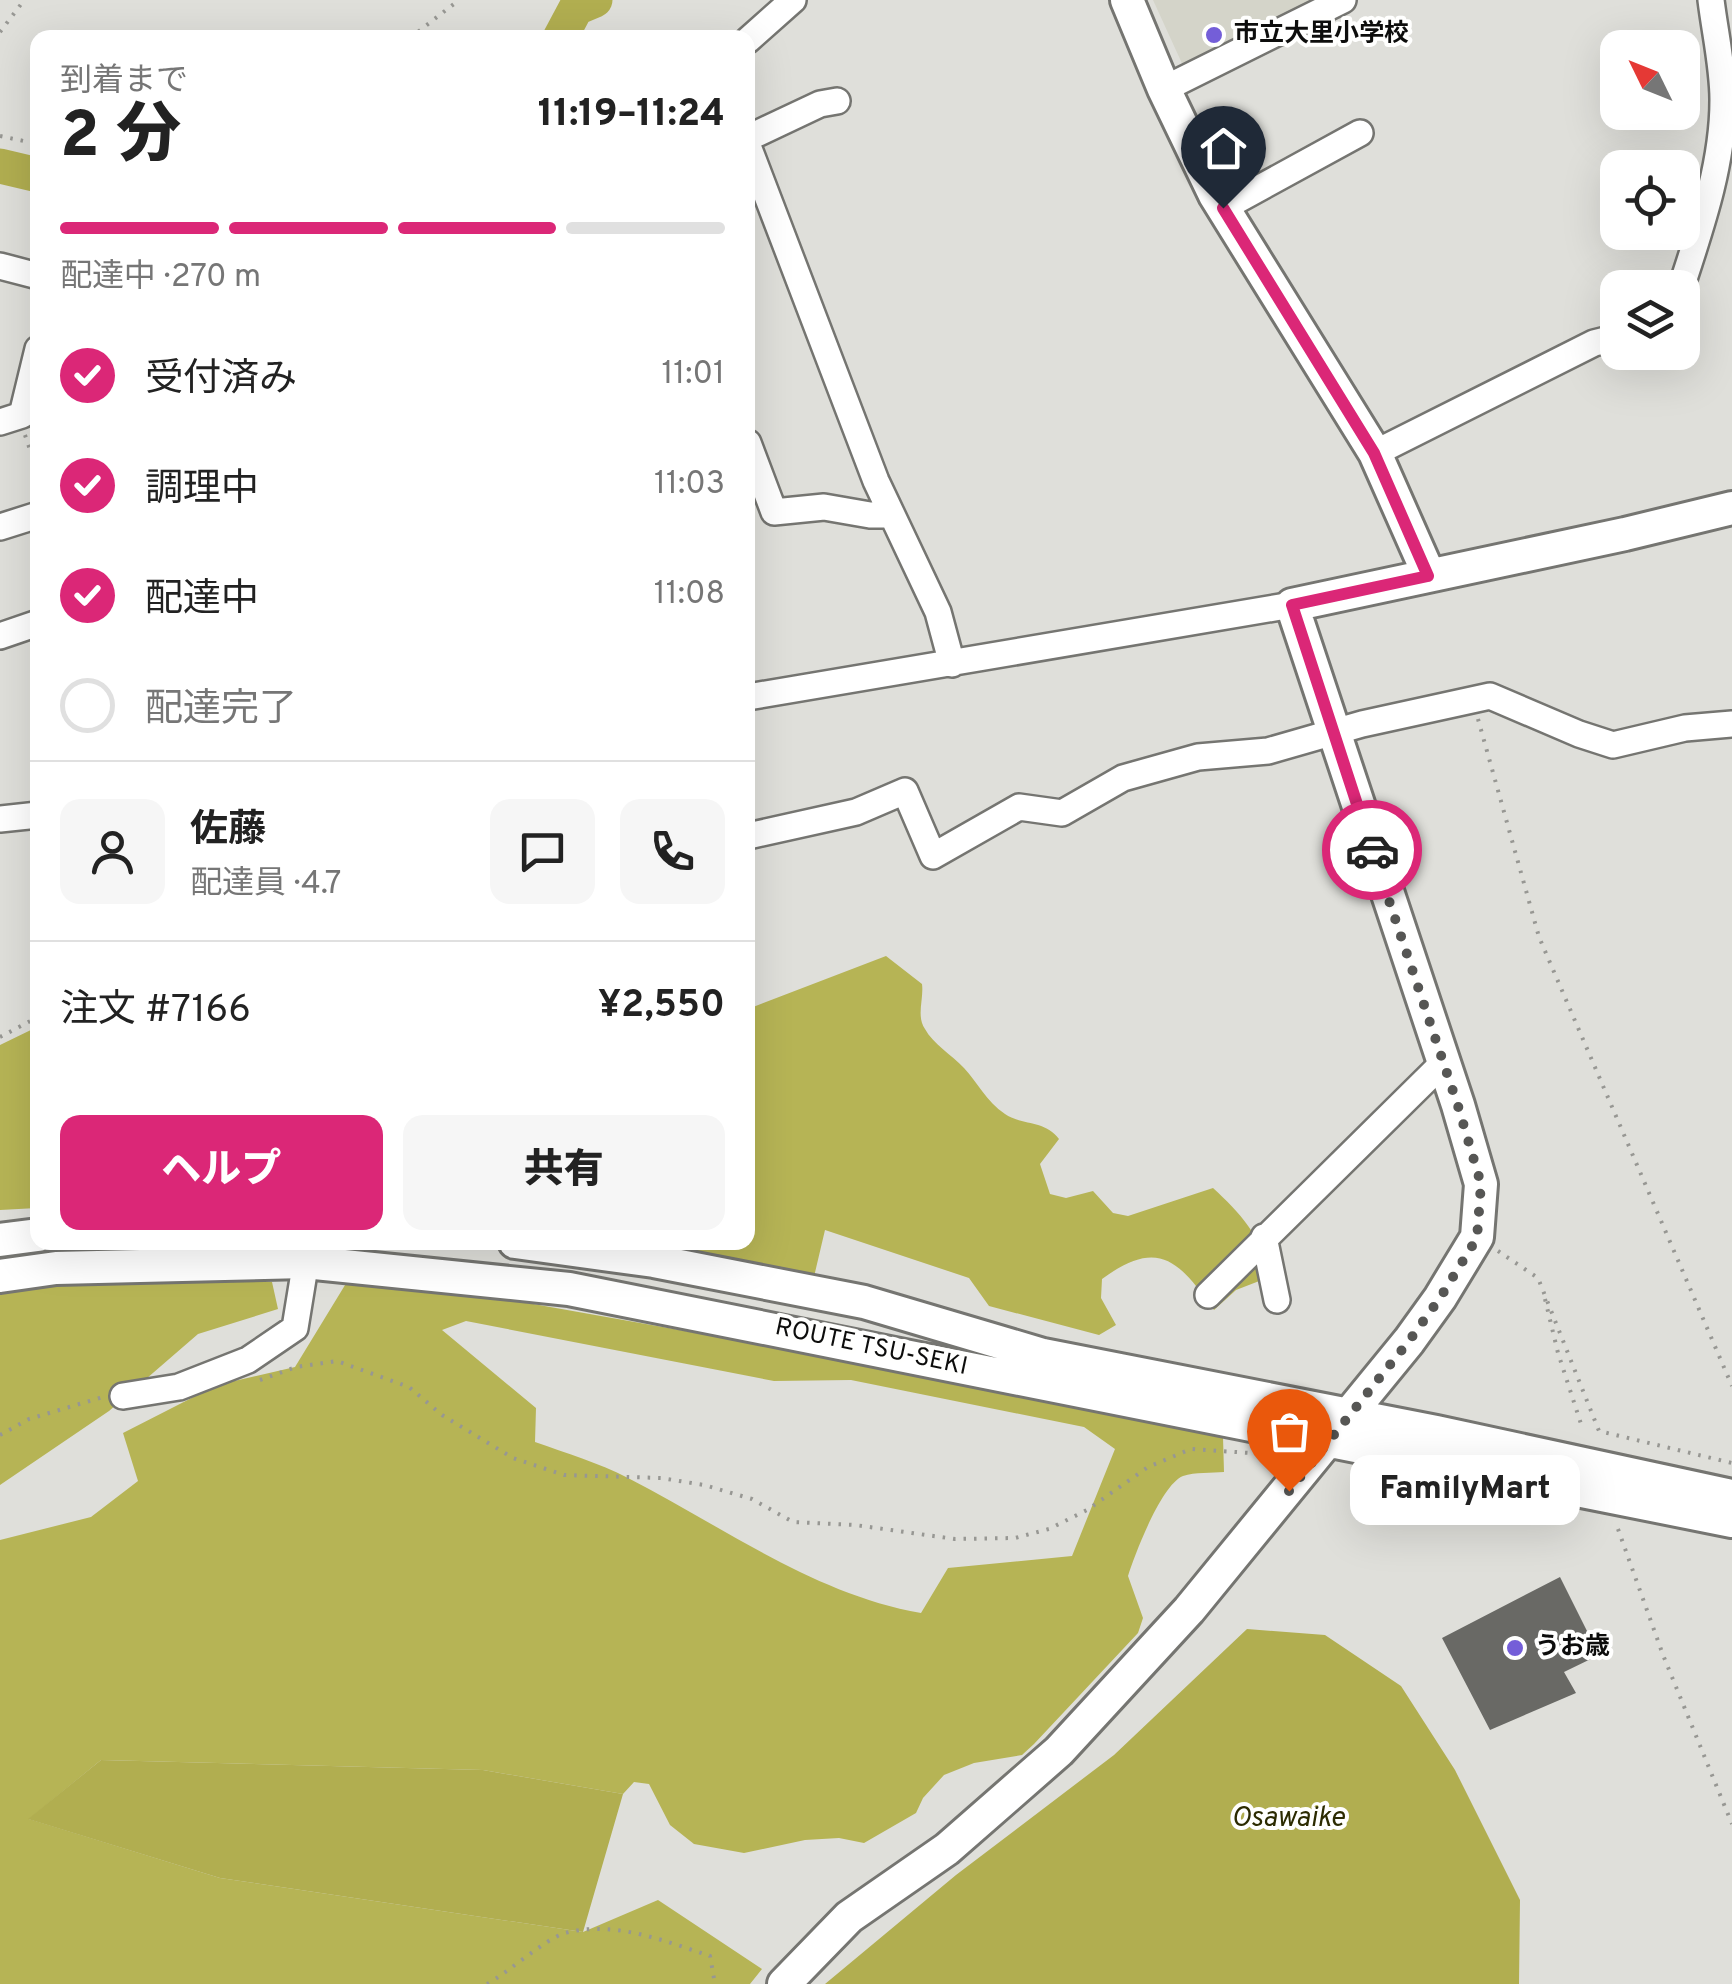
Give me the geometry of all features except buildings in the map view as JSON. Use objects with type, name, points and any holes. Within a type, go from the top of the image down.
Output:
[{"type":"main road","points":[[1127,0],[1164,89],[1223,208],[1374,453],[1428,576]]},
{"type":"main road","points":[[784,1984],[849,1917],[948,1849],[1058,1750],[1189,1610],[1341,1427],[1440,1298],[1477,1238],[1481,1184],[1292,605],[1732,508]]},
{"type":"main road","points":[[0,1240],[30,1236]]},
{"type":"main road","name":"ROUTE TSU-SEKI","points":[[574,1250],[654,1261],[864,1302],[1043,1355],[1732,1520]]},
{"type":"main road","name":"ROUTE TSU-SEKI","points":[[0,1276],[56,1268],[307,1252],[569,1289],[1260,1429],[1341,1427],[1732,1496]]},
{"type":"street","points":[[755,34],[792,0]]},
{"type":"street","points":[[1164,89],[1343,0]]},
{"type":"street","points":[[1688,270],[1709,200],[1722,120],[1725,55],[1710,0]]},
{"type":"street","points":[[755,135],[820,104],[837,101]]},
{"type":"street","points":[[1223,208],[1360,133]]},
{"type":"street","points":[[755,166],[845,403],[891,515],[938,612],[952,664]]},
{"type":"street","points":[[0,266],[30,274]]},
{"type":"street","points":[[1374,453],[1600,342]]},
{"type":"street","points":[[11,419],[30,370]]},
{"type":"street","points":[[755,462],[774,512]]},
{"type":"street","points":[[755,515],[824,506],[891,515]]},
{"type":"street","points":[[0,527],[30,518]]},
{"type":"street","points":[[755,696],[1292,605]]},
{"type":"street","points":[[0,636],[30,626]]},
{"type":"street","points":[[755,834],[856,812],[905,791],[932,856],[1018,807],[1062,814],[1123,778],[1198,757],[1268,751],[1490,696],[1578,734],[1613,744],[1685,728],[1732,724]]},
{"type":"street","points":[[0,818],[30,816]]},
{"type":"street","points":[[1208,1295],[1443,1063]]},
{"type":"street","points":[[1264,1237],[1277,1300]]},
{"type":"street","points":[[124,1396],[179,1387],[214,1374],[248,1360],[295,1328],[307,1252]]},
{"type":"path","points":[[0,32],[22,3],[18,0]]},
{"type":"path","points":[[420,30],[459,0]]},
{"type":"path","points":[[0,136],[30,142]]},
{"type":"path","points":[[11,419],[24,433],[30,450]]},
{"type":"path","points":[[1473,701],[1539,936],[1732,1386]]},
{"type":"path","points":[[0,1037],[30,1021]]},
{"type":"path","points":[[1477,1238],[1538,1278],[1583,1430]]},
{"type":"path","points":[[1542,1290],[1599,1430],[1732,1463]]},
{"type":"path","points":[[260,1380],[296,1367],[337,1362],[409,1387],[442,1415],[513,1458],[564,1475],[661,1478],[752,1499],[793,1522],[855,1524],[955,1538],[1015,1538],[1049,1529],[1087,1510],[1148,1467],[1190,1449],[1240,1454],[1258,1451]]},
{"type":"path","points":[[0,1436],[46,1413],[97,1398],[124,1396]]},
{"type":"path","points":[[1618,1529],[1663,1655],[1732,1824]]},
{"type":"path","points":[[487,1984],[564,1933],[605,1931],[641,1934],[710,1956],[715,1984]]},
{"type":"shaded area","name":"市立大里小学校","points":[[1153,0],[1330,0],[1185,70]]},
{"type":"shaded area","points":[[886,956],[922,984],[922,1024],[933,1040],[1005,1114],[1047,1129],[1059,1139],[1040,1164],[1050,1194],[1066,1198],[1093,1191],[1113,1213],[1128,1216],[1213,1188],[1250,1228],[1262,1251],[1267,1278],[1236,1290],[1214,1310],[1178,1268],[1153,1257],[1139,1259],[1102,1279],[1101,1298],[1116,1325],[1099,1335],[989,1306],[969,1278],[825,1230],[813,1281],[660,1250],[755,1250],[755,1006]]},
{"type":"shaded area","points":[[30,1030],[30,1208],[0,1210],[0,1045]]},
{"type":"shaded area","points":[[353,1272],[854,1361],[1223,1437],[1224,1472],[1183,1476],[1166,1492],[1128,1576],[1143,1618],[1138,1633],[1034,1744],[1022,1755],[974,1763],[944,1775],[923,1798],[916,1813],[864,1843],[839,1838],[805,1840],[744,1853],[694,1844],[670,1825],[649,1784],[634,1782],[623,1794],[483,1770],[101,1760],[29,1819],[220,1878],[583,1932],[658,1900],[762,1969],[750,1984],[0,1984],[0,1540],[91,1517],[138,1481],[123,1433],[217,1385],[295,1367]],"holes":[[[466,1321],[774,1381],[851,1380],[1084,1427],[1115,1449],[1072,1556],[948,1568],[921,1613],[881,1604],[806,1575],[628,1478],[535,1442],[536,1408],[442,1330]]]},
{"type":"shaded area","points":[[75,1280],[272,1282],[278,1309],[198,1334],[109,1411],[0,1485],[0,1292]]},
{"type":"water","name":"Osawaike","points":[[1247,1629],[1325,1635],[1401,1686],[1455,1770],[1520,1900],[1519,1984],[825,1984],[956,1875],[1114,1755]]},
{"type":"water","points":[[101,1760],[483,1770],[623,1794],[583,1932],[220,1878],[28,1819]]},
{"type":"waterway","points":[[564,30],[576,8],[595,0]]},
{"type":"waterway","points":[[0,166],[30,173]]},
{"type":"way so far","points":[[1289,1491],[1409,1341],[1477,1238],[1481,1184],[1372,850]]},
{"type":"place","name":"市立大里小学校","points":[[1214,35]]},
{"type":"place","name":"FamilyMart","points":[[1289,1491]]},
{"type":"place","name":"うお歳","points":[[1515,1648]]},
{"type":"route","points":[[1223,208],[1374,453],[1428,576],[1292,605],[1372,850]]}]
